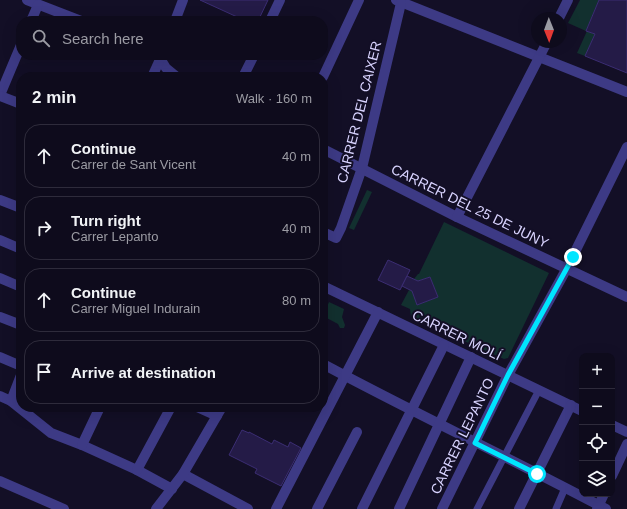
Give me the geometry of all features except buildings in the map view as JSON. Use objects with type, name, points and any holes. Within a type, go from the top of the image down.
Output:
[{"type":"street","points":[[27,0],[68,16]]},
{"type":"street","points":[[177,16],[183,0]]},
{"type":"street","points":[[272,16],[280,0]]},
{"type":"street","points":[[325,72],[359,0]]},
{"type":"street","points":[[562,12],[568,0]]},
{"type":"street","points":[[398,1],[414,3],[539,57],[627,92]]},
{"type":"street","name":"CARRER DEL CAIXER","points":[[328,234],[336,238],[341,228],[362,168],[398,1]]},
{"type":"street","points":[[33,16],[38,5]]},
{"type":"street","points":[[457,217],[544,48]]},
{"type":"street","points":[[16,57],[0,95],[16,102]]},
{"type":"street","points":[[154,72],[158,60]]},
{"type":"street","points":[[162,60],[166,68],[171,72]]},
{"type":"street","points":[[246,72],[252,60]]},
{"type":"street","name":"CARRER LEPANTO","points":[[442,509],[508,375],[568,268],[627,147]]},
{"type":"street","name":"CARRER DEL 25 DE JUNY","points":[[328,151],[457,217],[627,297]]},
{"type":"street","points":[[0,200],[16,206]]},
{"type":"street","points":[[0,240],[16,247]]},
{"type":"street","points":[[0,278],[16,285]]},
{"type":"street","name":"CARRER MOLÍ","points":[[328,288],[579,410]]},
{"type":"street","points":[[328,409],[345,376],[382,314]]},
{"type":"street","points":[[0,317],[16,323]]},
{"type":"street","points":[[362,509],[444,345]]},
{"type":"street","points":[[0,357],[16,364]]},
{"type":"street","points":[[399,509],[471,357]]},
{"type":"street","points":[[328,367],[565,488],[600,508],[603,497]]},
{"type":"street","points":[[11,401],[16,388]]},
{"type":"street","points":[[0,396],[16,405]]},
{"type":"street","points":[[519,509],[571,406]]},
{"type":"street","points":[[25,412],[51,433],[82,445],[137,470],[172,489]]},
{"type":"street","points":[[82,445],[98,412]]},
{"type":"street","points":[[137,470],[168,412]]},
{"type":"street","points":[[208,412],[217,416]]},
{"type":"street","points":[[156,509],[183,474],[219,412]]},
{"type":"street","points":[[276,509],[326,412]]},
{"type":"street","points":[[615,426],[627,432]]},
{"type":"street","points":[[317,509],[357,432]]},
{"type":"street","points":[[615,470],[627,444]]},
{"type":"street","points":[[183,474],[248,509]]},
{"type":"street","points":[[0,481],[64,509]]},
{"type":"lane","points":[[476,509],[505,457],[539,390]]},
{"type":"lane","points":[[556,509],[565,488]]},
{"type":"green space","points":[[580,0],[599,0],[586,31],[568,23]]},
{"type":"green space","points":[[587,31],[595,34],[585,56],[577,53]]},
{"type":"green space","points":[[367,190],[372,192],[354,230],[349,228]]},
{"type":"green space","points":[[444,222],[549,273],[508,358],[504,359],[411,317],[410,309],[401,305],[409,290],[412,291],[417,305],[438,297],[430,277],[418,281],[414,279],[419,274]]},
{"type":"green space","points":[[329,302],[344,309],[342,317],[345,325],[344,328],[340,328],[338,324],[328,319]]},
{"type":"route","points":[[537,474],[475,443],[508,375],[573,257]]}]
